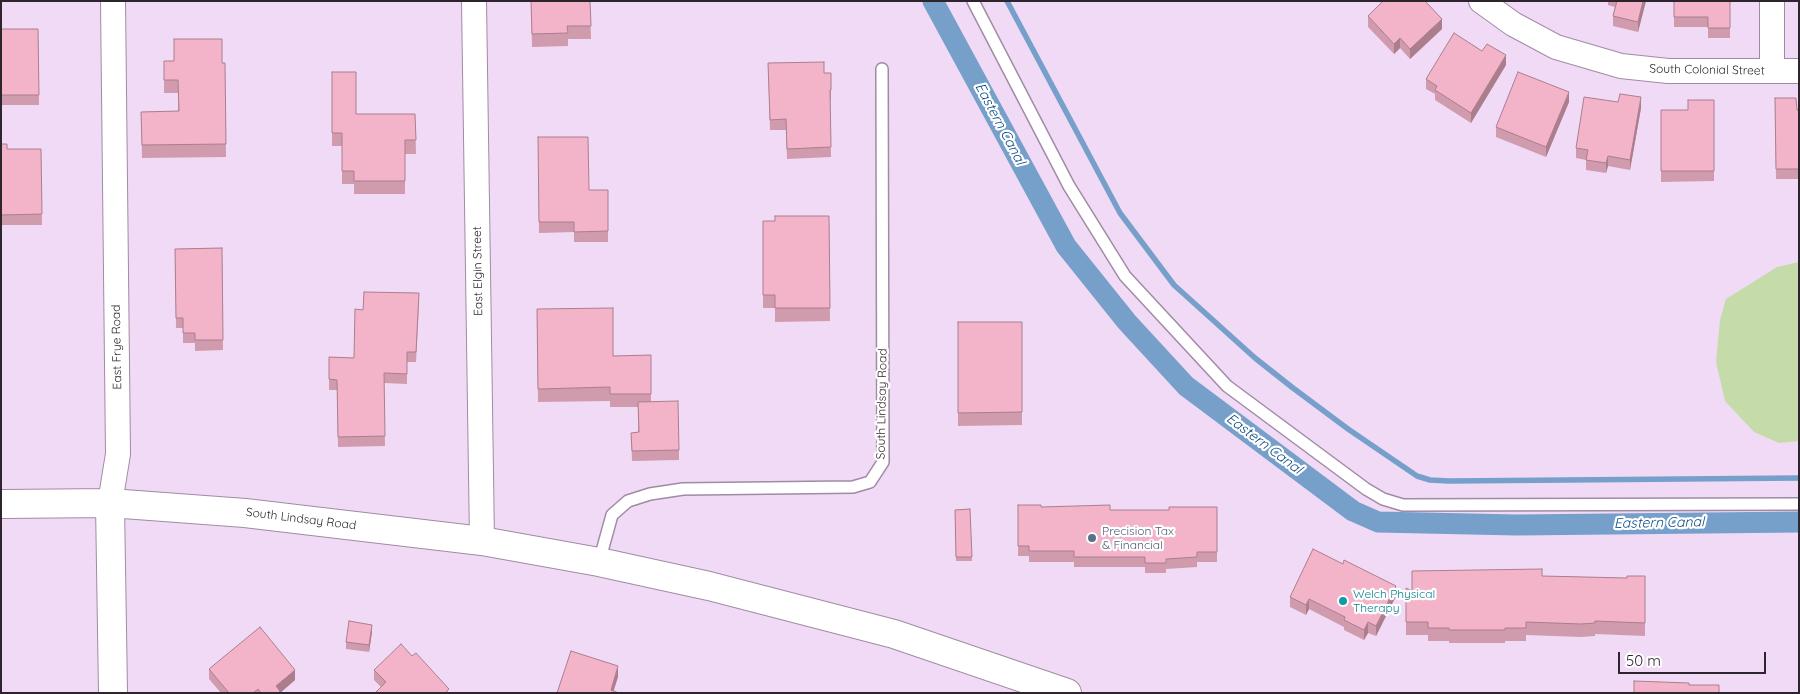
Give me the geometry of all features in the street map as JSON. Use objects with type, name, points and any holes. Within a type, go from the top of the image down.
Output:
[{"type":"main road","name":"South Lindsay Road","points":[[1,504],[110,503],[246,513],[482,541],[598,562],[709,586],[894,634],[1067,693]]},
{"type":"main road","name":"East Frye Road","points":[[110,503],[113,693]]},
{"type":"street","name":"East Frye Road","points":[[110,503],[118,454],[113,1]]},
{"type":"street","name":"East Elgin Street","points":[[474,1],[482,541]]},
{"type":"street","name":"South Colonial Street","points":[[1481,1],[1513,24],[1556,47],[1621,66],[1668,71],[1799,71]]},
{"type":"street","points":[[1772,1],[1772,71]]},
{"type":"lane","points":[[973,1],[1069,186],[1125,276],[1227,386],[1366,490],[1383,499],[1403,505],[1799,504]]},
{"type":"lane","name":"South Lindsay Road","points":[[598,562],[612,514],[628,501],[650,494],[683,490],[853,487],[870,482],[883,462],[882,69]]},
{"type":"green space","points":[[1799,262],[1799,441],[1779,443],[1754,432],[1725,401],[1716,362],[1720,320],[1726,299],[1777,267]]},
{"type":"building","points":[[531,1],[590,1],[591,26],[567,26],[568,33],[532,34]]},
{"type":"building","points":[[1383,1],[1425,1],[1442,19],[1410,49],[1400,38],[1394,44],[1368,16]]},
{"type":"building","points":[[1617,1],[1643,1],[1638,22],[1613,16]]},
{"type":"building","points":[[1674,1],[1730,1],[1730,28],[1708,28],[1708,17],[1674,17]]},
{"type":"building","points":[[1,29],[38,29],[39,95],[1,95]]},
{"type":"building","points":[[1454,33],[1482,51],[1487,44],[1506,55],[1471,113],[1435,90],[1437,86],[1426,79]]},
{"type":"building","points":[[174,39],[222,39],[222,63],[225,63],[226,144],[142,145],[141,112],[179,111],[178,80],[164,80],[164,61],[174,61]]},
{"type":"building","points":[[824,62],[824,73],[831,73],[831,147],[787,149],[786,119],[770,120],[768,63]]},
{"type":"building","points":[[332,72],[356,72],[356,114],[415,114],[416,140],[405,140],[405,181],[354,181],[354,171],[342,171],[342,133],[332,133]]},
{"type":"building","points":[[1518,72],[1569,92],[1546,147],[1496,127]]},
{"type":"building","points":[[1620,94],[1641,97],[1630,160],[1608,156],[1606,163],[1586,160],[1588,150],[1576,148],[1584,97],[1618,102]]},
{"type":"building","points":[[1775,98],[1796,98],[1797,110],[1799,110],[1799,169],[1776,169]]},
{"type":"building","points":[[1688,100],[1714,100],[1714,171],[1661,171],[1661,110],[1688,110]]},
{"type":"building","points":[[538,137],[588,137],[589,190],[608,190],[608,231],[574,232],[574,222],[539,222]]},
{"type":"building","points":[[1,144],[7,144],[7,149],[41,149],[42,214],[1,215]]},
{"type":"building","points":[[775,216],[829,216],[830,308],[775,308],[775,295],[763,295],[763,221],[775,221]]},
{"type":"building","points":[[222,248],[223,340],[195,340],[195,333],[183,333],[183,318],[176,318],[175,249]]},
{"type":"building","points":[[364,292],[419,293],[416,352],[407,352],[407,374],[384,373],[385,436],[338,437],[337,380],[329,379],[329,357],[354,358],[355,309],[363,310]]},
{"type":"building","points":[[613,308],[613,356],[651,355],[651,394],[610,394],[610,387],[538,389],[537,309]]},
{"type":"building","points":[[958,322],[1022,322],[1022,412],[958,413]]},
{"type":"building","points":[[678,401],[679,450],[632,451],[631,433],[639,432],[638,402]]},
{"type":"building","points":[[1018,505],[1041,505],[1041,507],[1110,505],[1110,510],[1169,510],[1169,507],[1217,507],[1217,552],[1197,552],[1197,557],[1166,559],[1166,563],[1145,563],[1145,557],[1074,557],[1074,551],[1029,551],[1029,546],[1018,546]]},
{"type":"building","points":[[970,509],[972,557],[956,557],[955,510]]},
{"type":"building","name":"Welch Physical Therapy","points":[[1313,549],[1343,564],[1344,560],[1396,586],[1376,626],[1368,622],[1364,630],[1344,620],[1345,617],[1309,599],[1306,605],[1290,597]]},
{"type":"building","points":[[1542,569],[1542,576],[1627,578],[1627,576],[1645,576],[1645,623],[1595,621],[1595,623],[1581,624],[1526,622],[1526,628],[1449,630],[1449,628],[1428,628],[1428,622],[1406,622],[1406,588],[1412,591],[1412,571]]},
{"type":"building","points":[[349,621],[372,625],[369,645],[346,642]]},
{"type":"building","points":[[260,627],[295,670],[276,686],[280,691],[278,693],[261,693],[258,689],[253,693],[229,693],[209,669]]},
{"type":"building","points":[[401,644],[412,656],[416,653],[449,689],[445,693],[375,693],[386,682],[374,670]]},
{"type":"building","points":[[571,651],[618,666],[611,690],[619,693],[557,693]]},
{"type":"building","points":[[1634,681],[1719,685],[1719,693],[1634,693]]},
{"type":"waterway","name":"Eastern Canal","points":[[933,1],[1066,246],[1127,322],[1186,386],[1353,511],[1378,522],[1517,525],[1799,522]]},
{"type":"waterway","points":[[1007,1],[1120,213],[1174,285],[1255,358],[1293,388],[1348,429],[1417,476],[1430,480],[1449,481],[1799,478]]},
{"type":"place","name":"Precision Tax & Financial","points":[[1092,538]]},
{"type":"place","name":"Welch Physical Therapy","points":[[1343,601]]}]
